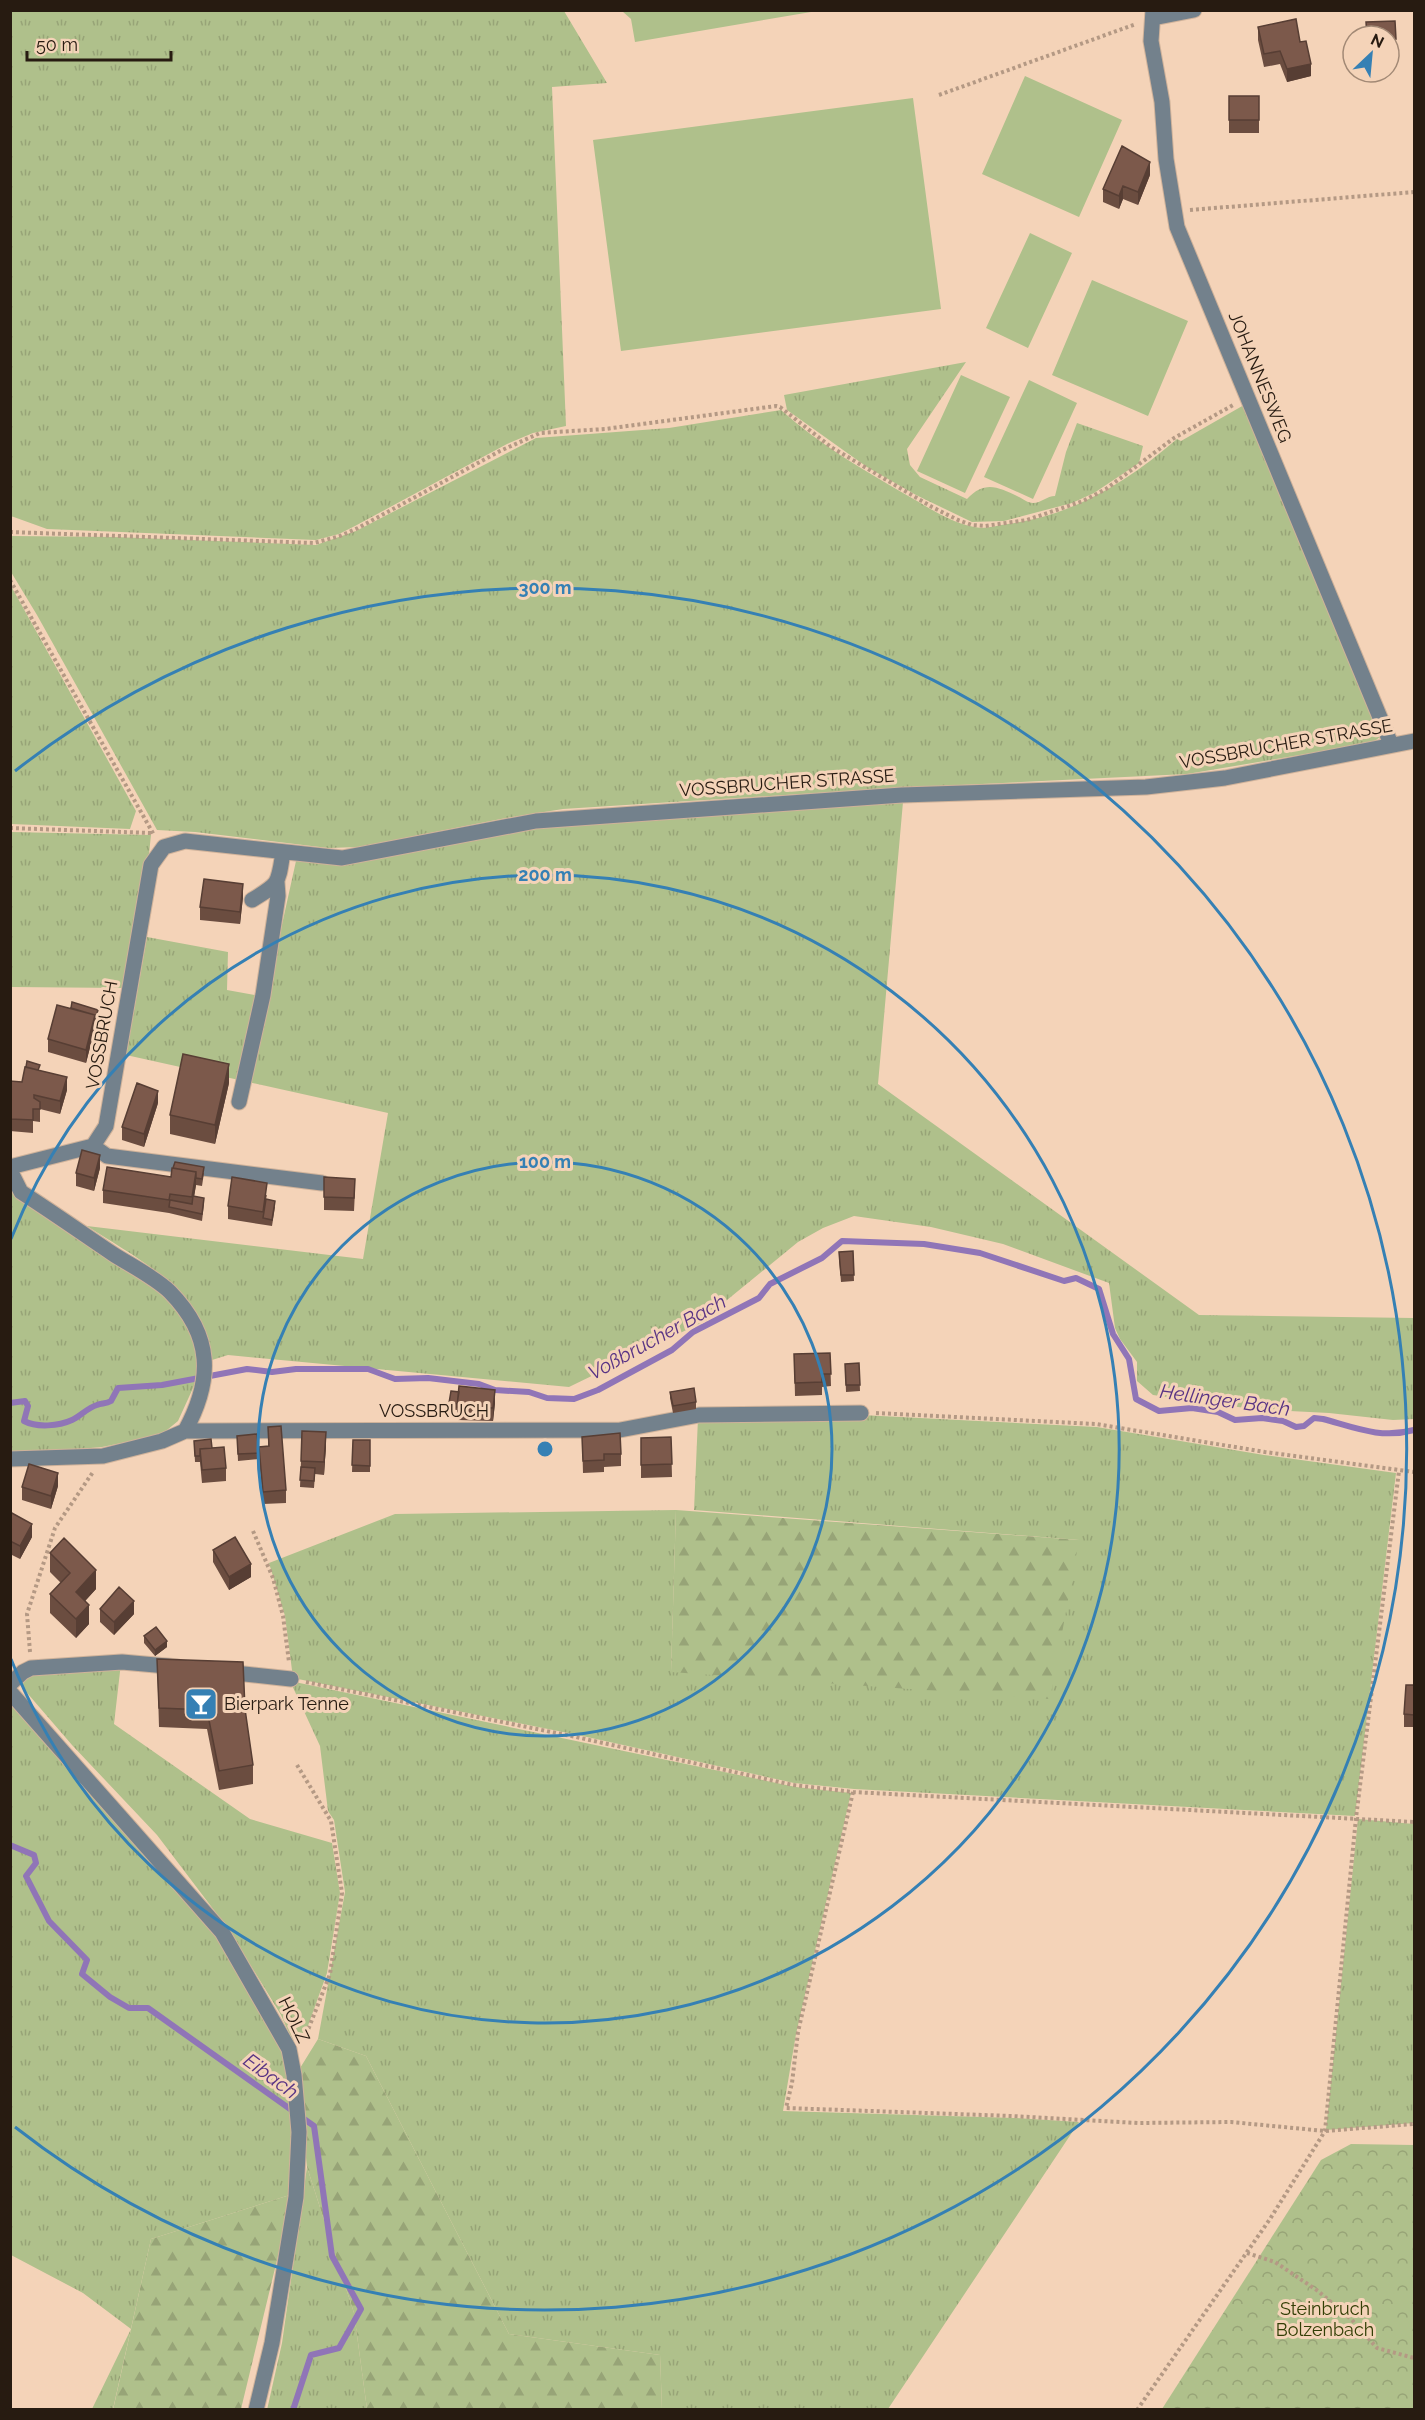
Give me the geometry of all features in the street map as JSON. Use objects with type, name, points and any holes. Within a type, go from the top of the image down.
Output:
[{"type":"street","points":[[1153,14],[1194,10]]},
{"type":"street","name":"JOHANNESWEG","points":[[1153,14],[1151,41],[1162,102],[1166,159],[1177,227],[1391,744]]},
{"type":"street","name":"VOSSBRUCHER STRASSE","points":[[164,847],[185,841],[342,858],[536,821],[902,795],[1146,787],[1225,778],[1414,741]]},
{"type":"street","name":"VOSSBRUCH","points":[[93,1146],[106,1126],[151,865],[164,847]]},
{"type":"street","points":[[239,1102],[263,995],[283,852]]},
{"type":"street","points":[[252,900],[277,882]]},
{"type":"street","points":[[185,1431],[197,1410],[203,1390],[206,1364],[195,1324],[170,1292],[21,1192],[10,1168],[93,1146],[107,1156],[322,1182]]},
{"type":"street","name":"VOSSBRUCH","points":[[10,1459],[103,1456],[162,1441],[185,1431],[620,1430],[699,1415],[861,1413]]},
{"type":"street","points":[[10,1684],[31,1668],[122,1662],[189,1668]]},
{"type":"street","points":[[211,1670],[291,1679]]},
{"type":"street","name":"HOLZ","points":[[10,1692],[222,1932],[290,2049],[299,2132],[296,2197],[272,2343],[256,2409]]},
{"type":"path","points":[[939,95],[1153,14]]},
{"type":"path","points":[[1174,212],[1414,192]]},
{"type":"path","points":[[10,532],[314,543],[358,528],[500,451],[540,433],[605,429],[776,406],[831,447],[932,507],[972,525],[985,525],[1027,520],[1083,501],[1106,489],[1174,438],[1247,397]]},
{"type":"path","points":[[10,580],[152,832],[164,847]]},
{"type":"path","points":[[10,828],[152,832]]},
{"type":"path","points":[[861,1413],[1096,1424],[1414,1472]]},
{"type":"path","points":[[31,1668],[27,1614],[55,1528],[103,1456]]},
{"type":"path","points":[[1137,2409],[1247,2253],[1325,2131],[1356,1818],[1400,1471]]},
{"type":"path","points":[[253,1531],[273,1578],[284,1616],[291,1679],[576,1737],[793,1785],[853,1792],[1414,1822]]},
{"type":"path","points":[[290,2049],[306,2035],[330,1974],[342,1893],[331,1821],[297,1765]]},
{"type":"path","points":[[853,1792],[798,2032],[792,2083],[786,2108],[1138,2123],[1231,2122],[1325,2131],[1414,2124]]},
{"type":"path","points":[[1247,2253],[1275,2262],[1318,2291],[1352,2320],[1377,2348],[1414,2358]]},
{"type":"green space","points":[[10,11],[564,11],[607,83],[552,87],[566,426],[533,433],[507,444],[355,526],[339,534],[316,540],[47,529],[11,516]]},
{"type":"green space","points":[[622,11],[817,11],[635,42],[631,19]]},
{"type":"green space","points":[[1025,76],[1122,120],[1079,217],[982,174]]},
{"type":"green space","points":[[913,98],[941,309],[621,351],[593,140]]},
{"type":"green space","points":[[1030,233],[1072,253],[1028,348],[986,328]]},
{"type":"green space","points":[[1092,280],[1188,321],[1148,416],[1052,375]]},
{"type":"green space","points":[[966,362],[907,449],[910,465],[920,477],[967,499],[980,489],[992,487],[1005,490],[1029,502],[1039,502],[1055,496],[1066,452],[1077,423],[1143,446],[1139,463],[1094,493],[1072,503],[1004,521],[972,522],[916,495],[867,467],[787,410],[784,395]]},
{"type":"green space","points":[[961,375],[1010,397],[965,493],[917,471]]},
{"type":"green space","points":[[1029,380],[1077,403],[1033,499],[984,477]]},
{"type":"green space","points":[[1244,405],[1380,737],[1372,743],[1187,774],[880,789],[563,809],[359,847],[328,848],[195,832],[157,830],[11,572],[11,536],[114,537],[316,545],[356,531],[536,438],[669,428],[781,410],[843,457],[926,507],[962,524],[987,528],[1032,520],[1055,513],[1098,494],[1139,469],[1177,439],[1181,441]]},
{"type":"green space","points":[[11,586],[136,811],[130,829],[11,824]]},
{"type":"green space","points":[[903,802],[878,1084],[1199,1315],[1414,1318],[1414,1419],[1393,1420],[1329,1413],[1253,1409],[1153,1395],[1137,1381],[1137,1362],[1115,1328],[1109,1283],[1003,1244],[931,1227],[854,1216],[823,1228],[798,1242],[716,1309],[709,1319],[569,1387],[228,1355],[212,1360],[207,1336],[197,1315],[185,1298],[156,1271],[87,1226],[363,1259],[388,1113],[126,1055],[147,937],[228,952],[227,990],[266,997],[296,861],[548,826]]},
{"type":"green space","points":[[11,832],[151,835],[148,863],[124,988],[11,987]]},
{"type":"green space","points":[[10,1184],[166,1293],[198,1343],[199,1375],[178,1421],[161,1435],[102,1447],[11,1455]]},
{"type":"green space","points":[[861,1415],[1097,1427],[1264,1455],[1396,1473],[1355,1816],[854,1789],[794,1783],[578,1735],[293,1678],[285,1616],[269,1563],[395,1514],[676,1510],[671,1672],[1079,1540],[694,1510],[698,1418]]},
{"type":"green space","points":[[676,1510],[1079,1540],[1050,1699],[671,1672]]},
{"type":"green space","points":[[121,1663],[114,1724],[250,1819],[332,1843],[340,1893],[327,1973],[305,2034],[293,2042],[281,2015],[229,1930],[157,1835],[72,1745],[22,1687],[24,1675]]},
{"type":"green space","points":[[290,1681],[796,1787],[851,1793],[796,2034],[783,2111],[1079,2122],[888,2409],[662,2409],[660,2355],[509,2334],[366,2056],[318,2039],[345,1892],[334,1820],[328,1811],[320,1746]]},
{"type":"green space","points":[[10,1700],[219,1934],[271,2019],[291,2074],[293,2194],[151,2239],[131,2329],[83,2293],[11,2255]]},
{"type":"green space","points":[[1358,1819],[1414,1824],[1414,2123],[1326,2130]]},
{"type":"green space","points":[[318,2039],[366,2056],[509,2334],[660,2355],[662,2409],[367,2409],[354,2313],[307,2167],[297,2073]]},
{"type":"green space","name":"Steinbruch Bolzenbach","points":[[1351,2144],[1414,2145],[1414,2409],[1162,2409],[1321,2160]]},
{"type":"green space","points":[[307,2167],[354,2313],[367,2409],[267,2410],[282,2343]]},
{"type":"green space","points":[[293,2194],[241,2409],[113,2410],[151,2239]]},
{"type":"green space","points":[[131,2329],[113,2409],[92,2409]]},
{"type":"building","points":[[1296,19],[1300,42],[1306,41],[1311,64],[1287,69],[1280,51],[1264,54],[1258,27]]},
{"type":"building","points":[[1395,21],[1395,24],[1366,24],[1366,22]]},
{"type":"building","points":[[1229,96],[1259,96],[1259,120],[1229,120]]},
{"type":"building","points":[[1122,146],[1150,162],[1138,192],[1123,186],[1119,196],[1103,189]]},
{"type":"building","points":[[204,879],[243,884],[240,912],[200,907]]},
{"type":"building","points":[[72,1002],[98,1010],[95,1020],[95,1015],[71,1008]]},
{"type":"building","points":[[57,1005],[95,1015],[86,1050],[48,1039]]},
{"type":"building","points":[[183,1054],[229,1064],[215,1125],[170,1115]]},
{"type":"building","points":[[27,1061],[40,1065],[38,1070],[26,1067]]},
{"type":"building","points":[[25,1067],[67,1077],[60,1101],[34,1095],[34,1098],[40,1102],[40,1109],[33,1109],[33,1120],[10,1119],[10,1081],[22,1082]]},
{"type":"building","points":[[137,1083],[158,1091],[144,1134],[122,1127]]},
{"type":"building","points":[[82,1150],[100,1155],[94,1178],[76,1173]]},
{"type":"building","points":[[175,1162],[204,1167],[202,1179],[196,1178],[196,1172],[173,1168]]},
{"type":"building","points":[[107,1167],[171,1177],[172,1168],[196,1172],[192,1197],[170,1194],[169,1200],[103,1190]]},
{"type":"building","points":[[232,1177],[267,1183],[263,1212],[228,1206]]},
{"type":"building","points":[[324,1177],[355,1179],[354,1198],[324,1197]]},
{"type":"building","points":[[193,1196],[204,1198],[202,1214],[169,1207],[170,1200],[192,1204]]},
{"type":"building","points":[[266,1199],[275,1201],[272,1220],[263,1218]]},
{"type":"building","points":[[853,1251],[854,1275],[841,1275],[839,1252]]},
{"type":"building","points":[[830,1353],[831,1374],[822,1374],[822,1382],[795,1383],[794,1354]]},
{"type":"building","points":[[859,1363],[860,1385],[846,1385],[845,1364]]},
{"type":"building","points":[[459,1386],[495,1390],[493,1408],[457,1407]]},
{"type":"building","points":[[694,1388],[696,1402],[673,1406],[670,1392]]},
{"type":"building","points":[[451,1391],[459,1392],[457,1404],[449,1403]]},
{"type":"building","points":[[281,1426],[286,1490],[263,1492],[259,1447],[269,1446],[268,1427]]},
{"type":"building","points":[[302,1431],[326,1432],[324,1462],[301,1461]]},
{"type":"building","points":[[620,1433],[621,1454],[604,1454],[604,1460],[583,1461],[582,1437]]},
{"type":"building","points":[[257,1434],[259,1453],[238,1454],[237,1436]]},
{"type":"building","points":[[671,1437],[672,1464],[641,1465],[641,1438]]},
{"type":"building","points":[[211,1439],[212,1448],[200,1449],[200,1456],[195,1456],[194,1441]]},
{"type":"building","points":[[353,1440],[370,1440],[370,1466],[352,1465]]},
{"type":"building","points":[[224,1447],[226,1468],[202,1470],[200,1449]]},
{"type":"building","points":[[29,1464],[58,1473],[51,1496],[22,1487]]},
{"type":"building","points":[[301,1467],[315,1468],[314,1481],[300,1480]]},
{"type":"building","points":[[10,1512],[32,1524],[20,1546],[10,1541]]},
{"type":"building","points":[[235,1537],[251,1564],[229,1577],[213,1550]]},
{"type":"building","points":[[64,1538],[96,1570],[76,1592],[89,1605],[76,1619],[50,1594],[70,1573],[50,1553]]},
{"type":"building","points":[[119,1587],[134,1601],[114,1622],[100,1609]]},
{"type":"building","points":[[156,1627],[167,1641],[155,1650],[144,1636]]},
{"type":"building","points":[[157,1659],[243,1662],[245,1709],[253,1765],[219,1771],[207,1710],[159,1708]]},
{"type":"building","points":[[1406,1685],[1414,1685],[1414,1715],[1404,1714]]},
{"type":"waterway","name":"Voßbrucher Bach","points":[[10,1403],[25,1401],[28,1406],[24,1421],[35,1425],[55,1425],[72,1420],[93,1406],[111,1401],[118,1388],[162,1385],[247,1369],[272,1372],[296,1369],[368,1369],[395,1379],[428,1378],[479,1384],[495,1390],[529,1392],[547,1398],[574,1399],[598,1390],[672,1350],[693,1332],[759,1298],[770,1284],[822,1258],[842,1241],[924,1244],[980,1253],[1064,1281],[1076,1278],[1099,1289],[1113,1334],[1129,1359],[1136,1399],[1159,1411],[1192,1408],[1218,1412],[1235,1420],[1262,1418],[1283,1421],[1296,1427],[1304,1426],[1314,1418],[1379,1433],[1414,1430]]},
{"type":"waterway","name":"Eibach","points":[[10,1845],[34,1855],[36,1863],[26,1876],[49,1921],[87,1960],[82,1974],[110,1997],[129,2008],[148,2008],[314,2126],[332,2256],[361,2309],[339,2348],[311,2355],[293,2410]]},
{"type":"place","name":"Bierpark Tenne","points":[[201,1704]]},
{"type":"water label","name":"Hellinger Bach","points":[[1225,1400]]}]
